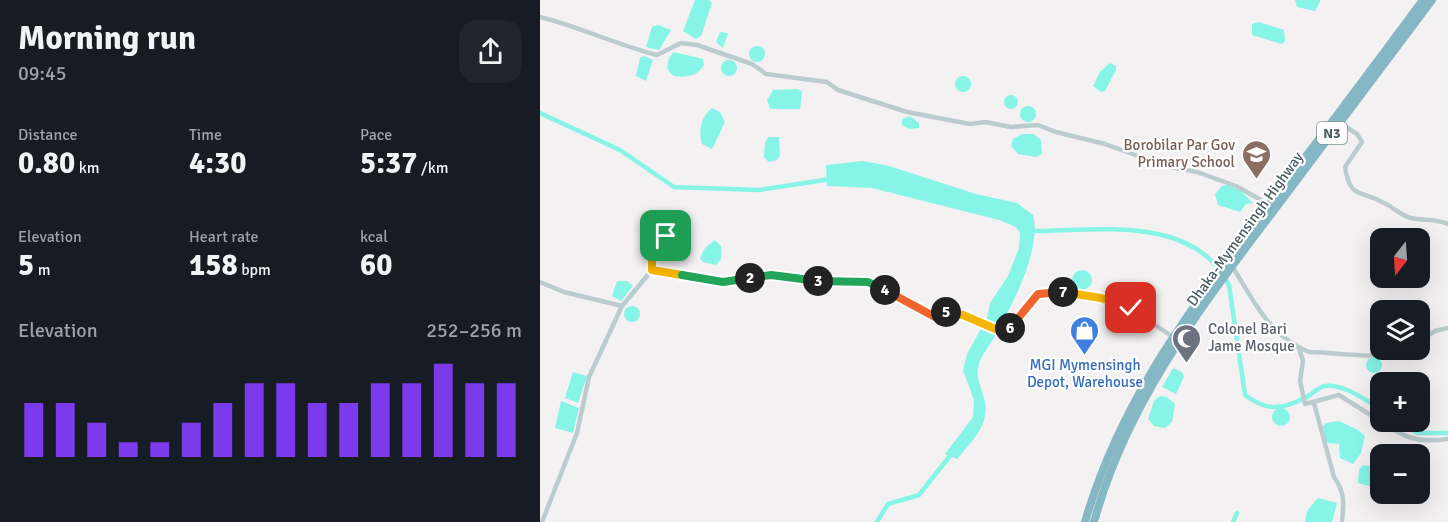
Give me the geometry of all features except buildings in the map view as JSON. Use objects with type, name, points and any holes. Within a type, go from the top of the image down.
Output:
[{"type":"highway","name":"N3","points":[[1268,204],[1423,0]]},
{"type":"highway","name":"Dhaka-Mymensingh Highway","points":[[1085,522],[1103,466],[1125,415],[1172,336],[1212,286],[1232,266],[1432,0]]},
{"type":"highway","name":"Dhaka-Mymensingh Highway","points":[[1094,522],[1120,446],[1143,398],[1227,258],[1268,204]]},
{"type":"street","points":[[540,17],[585,29],[657,56],[681,43],[697,45],[752,63],[766,74],[827,82],[838,90],[907,112],[970,124],[985,122],[1011,127],[1038,125],[1056,132],[1105,144],[1165,166],[1197,172],[1236,186],[1268,204]]},
{"type":"street","points":[[1340,123],[1357,134],[1362,142],[1345,167],[1348,184],[1355,192],[1381,201],[1410,218],[1433,218],[1448,224]]},
{"type":"street","points":[[542,522],[577,432],[589,377],[622,306],[652,270],[652,261],[666,236]]},
{"type":"street","points":[[1232,266],[1273,328],[1283,339],[1309,351],[1370,354]]},
{"type":"street","points":[[652,270],[723,282],[771,275],[803,280],[868,282],[935,317],[954,312],[1005,332],[1038,294],[1053,292],[1116,302],[1172,336]]},
{"type":"street","points":[[540,282],[564,292],[622,306]]},
{"type":"street","points":[[1430,334],[1448,328]]},
{"type":"street","points":[[1299,348],[1304,361],[1300,381],[1305,404],[1339,395],[1370,415]]},
{"type":"street","points":[[1314,403],[1329,460],[1341,486],[1345,502],[1342,522]]},
{"type":"street","points":[[1397,432],[1407,438],[1427,441],[1448,439]]},
{"type":"water","points":[[695,0],[709,0],[712,3],[701,36],[696,39],[683,31]]},
{"type":"water","points":[[1295,0],[1320,0],[1320,2],[1315,11],[1297,7]]},
{"type":"water","points":[[1259,22],[1284,30],[1285,41],[1282,44],[1252,35],[1252,24]]},
{"type":"water","points":[[658,25],[671,30],[659,50],[646,47],[652,27]]},
{"type":"water","points":[[720,32],[728,33],[723,48],[716,42]]},
{"type":"water","points":[[757,46],[763,48],[765,54],[763,60],[757,62],[751,60],[749,54],[751,48]]},
{"type":"water","points":[[674,52],[703,59],[704,65],[698,72],[691,75],[674,76],[669,71],[668,64]]},
{"type":"water","points":[[644,56],[653,60],[646,81],[636,76],[640,58]]},
{"type":"water","points":[[729,60],[735,62],[737,68],[735,74],[729,76],[723,74],[721,68],[723,62]]},
{"type":"water","points":[[1110,63],[1116,66],[1116,70],[1105,91],[1101,92],[1093,86],[1100,72]]},
{"type":"water","points":[[960,76],[966,76],[971,84],[969,90],[960,92],[955,87],[955,81]]},
{"type":"water","points":[[798,89],[802,92],[800,109],[770,109],[767,100],[773,90]]},
{"type":"water","points":[[1008,95],[1014,95],[1018,102],[1014,109],[1008,109],[1004,105],[1004,99]]},
{"type":"water","points":[[1028,106],[1034,108],[1036,114],[1034,120],[1028,122],[1022,120],[1020,114],[1022,108]]},
{"type":"water","points":[[712,108],[720,112],[725,122],[712,149],[702,144],[700,134],[703,119]]},
{"type":"water","points":[[910,116],[919,123],[919,128],[910,129],[902,125],[902,119]]},
{"type":"water","points":[[1022,134],[1034,134],[1041,140],[1042,154],[1036,157],[1018,154],[1011,146],[1013,139]]},
{"type":"water","points":[[769,137],[779,137],[780,155],[777,160],[769,162],[764,158],[765,142]]},
{"type":"water","points":[[863,161],[889,166],[976,194],[1017,203],[1033,215],[1035,229],[1033,244],[1024,277],[978,368],[978,378],[985,405],[983,422],[975,438],[957,459],[945,454],[973,417],[974,400],[963,370],[967,354],[987,318],[990,303],[1008,276],[1019,248],[1020,233],[1016,227],[999,220],[872,188],[827,186],[826,165]]},
{"type":"water","points":[[1227,185],[1240,190],[1253,203],[1246,204],[1240,212],[1218,205],[1215,194],[1222,186]]},
{"type":"water","points":[[715,240],[721,246],[721,259],[716,265],[703,262],[700,258],[705,248]]},
{"type":"water","points":[[1078,270],[1086,270],[1092,276],[1092,284],[1086,290],[1078,290],[1072,284],[1072,276]]},
{"type":"water","points":[[617,281],[627,281],[633,286],[621,301],[612,296]]},
{"type":"water","points":[[629,306],[635,306],[640,314],[638,320],[629,322],[624,317],[624,311]]},
{"type":"water","points":[[1368,359],[1381,362],[1380,371],[1368,371],[1366,365]]},
{"type":"water","points":[[1173,368],[1182,372],[1184,377],[1176,394],[1162,387]]},
{"type":"water","points":[[573,372],[587,376],[578,403],[565,398]]},
{"type":"water","points":[[1160,396],[1167,397],[1175,404],[1172,422],[1165,428],[1154,426],[1148,419],[1154,401]]},
{"type":"water","points":[[561,401],[579,408],[573,433],[555,428]]},
{"type":"water","points":[[1281,408],[1287,411],[1290,417],[1287,423],[1281,426],[1275,423],[1272,417],[1275,411]]},
{"type":"water","points":[[1339,421],[1365,436],[1361,453],[1353,464],[1340,458],[1339,444],[1328,443],[1325,440],[1323,426],[1326,423]]},
{"type":"water","points":[[1363,465],[1370,466],[1370,486],[1358,483],[1359,469]]},
{"type":"water","points":[[1318,498],[1337,503],[1332,522],[1305,522],[1307,511]]},
{"type":"waterway","points":[[540,113],[620,150],[674,187],[759,190],[831,179]]},
{"type":"waterway","points":[[1032,231],[1085,229],[1142,231],[1168,237],[1193,247],[1213,262],[1229,285],[1245,395],[1260,404],[1281,407],[1305,398],[1317,389],[1332,386],[1354,393],[1370,403]]},
{"type":"waterway","points":[[1416,432],[1448,433]]},
{"type":"waterway","points":[[877,522],[888,504],[919,495],[953,452]]},
{"type":"waterway","points":[[1233,522],[1237,513]]},
{"type":"place","name":"Borobilar Par Gov Primary School","points":[[1256,180]]},
{"type":"place","name":"MGI Mymensingh Depot, Warehouse","points":[[1085,356]]},
{"type":"place","name":"Colonel Bari Jame Mosque","points":[[1187,364]]},
{"type":"route","points":[[666,236],[652,261],[652,270],[723,282],[771,275],[803,280],[868,282],[935,317],[954,312],[1005,332],[1038,294],[1068,292],[1101,298],[1131,308]]}]
